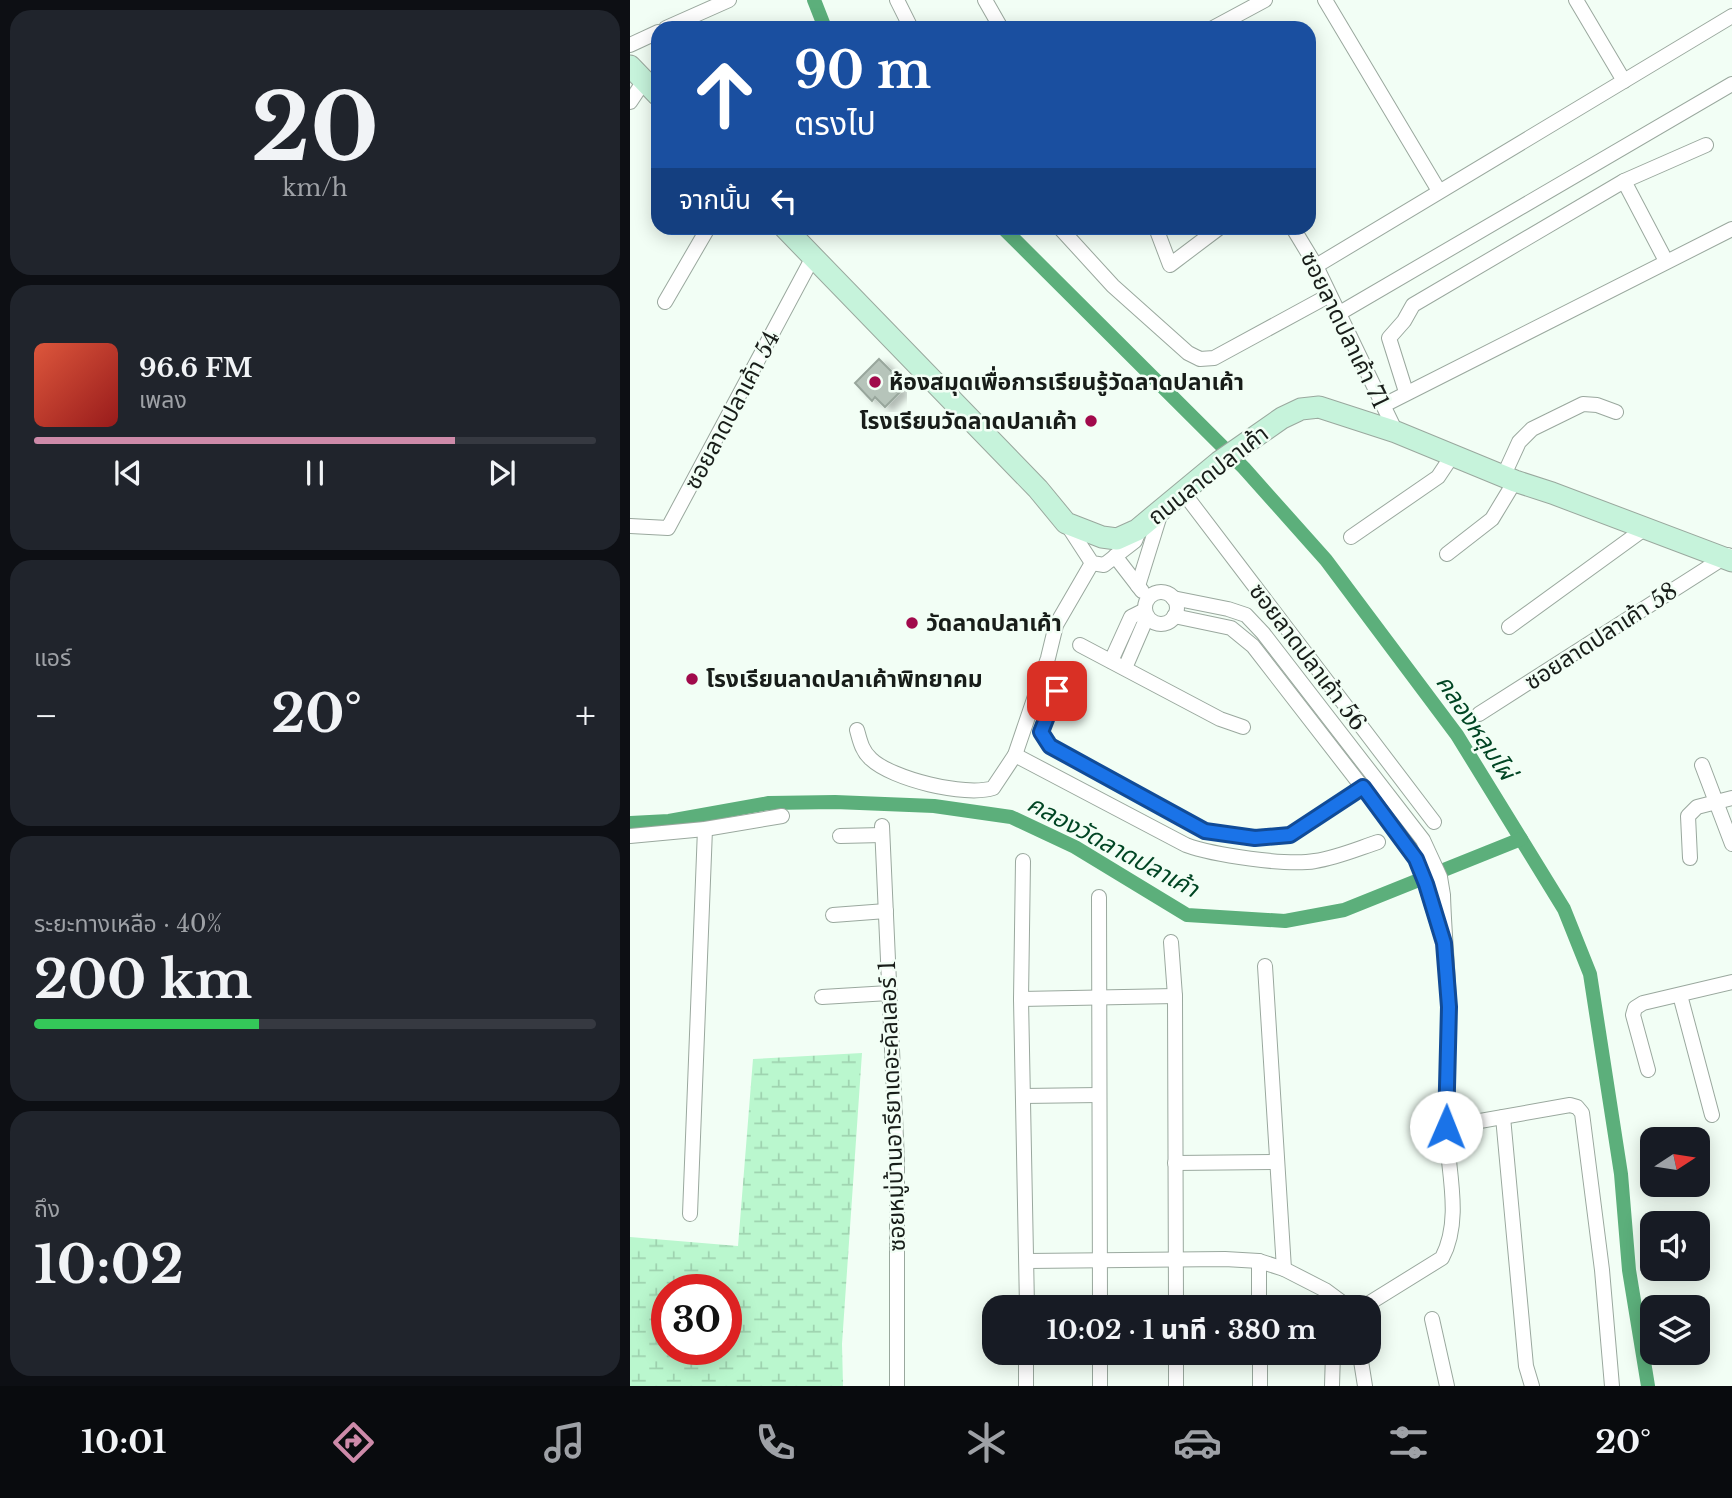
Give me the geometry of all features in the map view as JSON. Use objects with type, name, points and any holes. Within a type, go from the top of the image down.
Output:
[{"type":"main road","points":[[792,235],[1038,489],[1066,523]]},
{"type":"main road","name":"ถนนลาดปลาเค้า","points":[[1066,523],[1117,539],[1141,527],[1219,462],[1282,418],[1310,407],[1396,432],[1509,479],[1729,557]]},
{"type":"street","points":[[685,21],[729,0]]},
{"type":"street","points":[[897,0],[908,21]]},
{"type":"street","points":[[985,0],[997,21]]},
{"type":"street","points":[[1226,21],[1265,0]]},
{"type":"street","points":[[1325,0],[1439,191]]},
{"type":"street","points":[[1576,0],[1624,81]]},
{"type":"street","points":[[1316,266],[1732,16]]},
{"type":"street","points":[[630,46],[651,36]]},
{"type":"street","points":[[630,102],[644,81]]},
{"type":"street","points":[[1338,314],[1732,84]]},
{"type":"street","points":[[1406,392],[1388,338],[1404,321],[1413,304],[1624,181],[1706,145]]},
{"type":"street","points":[[1624,181],[1666,261]]},
{"type":"street","points":[[1384,405],[1732,229]]},
{"type":"street","points":[[665,302],[704,235]]},
{"type":"street","points":[[1066,235],[1113,286],[1188,353],[1200,359],[1214,358],[1328,296]]},
{"type":"street","points":[[1159,235],[1170,265],[1210,235]]},
{"type":"street","name":"ซอยลาดปลาเค้า 71","points":[[1297,235],[1316,266],[1328,296],[1396,432]]},
{"type":"street","name":"ซอยลาดปลาเค้า 54","points":[[630,526],[668,528],[813,257]]},
{"type":"street","points":[[1447,554],[1492,519],[1509,479],[1519,442],[1532,429],[1583,404],[1597,405],[1616,412]]},
{"type":"street","points":[[1351,537],[1437,477],[1451,456]]},
{"type":"street","name":"ซอยลาดปลาเค้า 56","points":[[1183,492],[1434,822]]},
{"type":"street","points":[[1138,586],[1161,511]]},
{"type":"street","points":[[1066,523],[1092,563],[1104,565],[1135,541],[1141,527]]},
{"type":"street","points":[[1509,627],[1644,529]]},
{"type":"street","points":[[1115,556],[1138,586],[1151,621],[1166,623],[1174,616],[1176,607],[1173,598]]},
{"type":"street","name":"ซอยลาดปลาเค้า 58","points":[[1479,714],[1729,557]]},
{"type":"street","points":[[857,730],[860,746],[872,761],[901,776],[926,784],[978,791],[993,788],[1015,755],[1048,658],[1056,625],[1092,563]]},
{"type":"street","points":[[1125,668],[1147,609],[1160,593],[1228,608],[1246,615],[1263,633],[1423,840],[1440,877],[1436,896]]},
{"type":"street","points":[[1111,661],[1131,617],[1147,609]]},
{"type":"street","points":[[1174,616],[1231,628],[1253,646],[1416,859],[1436,896],[1444,943],[1449,1007],[1446,1127],[1452,1215],[1448,1247],[1442,1258],[1381,1296]]},
{"type":"street","points":[[1080,645],[1220,719],[1243,727]]},
{"type":"street","points":[[1057,691],[1041,732],[1050,746],[1205,831],[1255,838],[1290,835],[1363,787]]},
{"type":"street","points":[[1015,755],[1201,851],[1294,863],[1316,861],[1378,842]]},
{"type":"street","points":[[1702,765],[1732,844]]},
{"type":"street","points":[[1690,858],[1688,816],[1693,809],[1732,798]]},
{"type":"street","points":[[630,836],[705,829],[782,816]]},
{"type":"street","points":[[690,1214],[705,829]]},
{"type":"street","name":"ซอยหมู่บ้านอารียาเดอะคัลเลอร์ 1","points":[[839,836],[882,831],[897,1161],[897,1386]]},
{"type":"street","points":[[1023,861],[1021,999],[1027,1295]]},
{"type":"street","points":[[1099,897],[1100,1295]]},
{"type":"street","points":[[833,915],[886,911]]},
{"type":"street","points":[[1171,942],[1175,996],[1176,1295]]},
{"type":"street","points":[[1265,966],[1284,1269]]},
{"type":"street","points":[[1648,1070],[1633,1011],[1643,1003],[1732,982]]},
{"type":"street","points":[[822,997],[889,993]]},
{"type":"street","points":[[1679,995],[1712,1115]]},
{"type":"street","points":[[1021,999],[1175,996]]},
{"type":"street","points":[[1023,1096],[1099,1095]]},
{"type":"street","points":[[1446,1127],[1570,1105],[1577,1107],[1582,1113],[1602,1270],[1612,1386]]},
{"type":"street","points":[[1503,1117],[1526,1366],[1532,1386]]},
{"type":"street","points":[[1175,1163],[1276,1162]]},
{"type":"street","points":[[1027,1261],[1259,1261],[1284,1269],[1332,1295]]},
{"type":"street","points":[[1259,1261],[1259,1295]]},
{"type":"street","points":[[1432,1319],[1447,1386]]},
{"type":"street","points":[[1026,1386],[1027,1365]]},
{"type":"street","points":[[1100,1365],[1100,1386]]},
{"type":"street","points":[[1176,1365],[1176,1386]]},
{"type":"street","points":[[1260,1365],[1260,1386]]},
{"type":"street","points":[[1332,1386],[1333,1365]]},
{"type":"street","points":[[1362,1365],[1365,1386]]},
{"type":"green space","points":[[862,1053],[842,1344],[843,1386],[630,1386],[630,1237],[738,1246],[753,1059]]},
{"type":"building","name":"ห้องสมุดเพื่อการเรียนรู้วัดลาดปลาเค้า","points":[[879,359],[896,376],[892,380],[902,390],[885,407],[875,397],[872,401],[855,383]]},
{"type":"waterway","name":"คลองหลุมไผ่","points":[[814,0],[822,21]]},
{"type":"waterway","name":"คลองหลุมไผ่","points":[[1010,235],[1244,468],[1326,560],[1457,735],[1564,909],[1590,974],[1621,1174],[1629,1270],[1648,1386]]},
{"type":"waterway","name":"คลองวัดลาดปลาเค้า","points":[[630,823],[669,821],[769,803],[835,802],[934,806],[1011,817],[1075,847],[1187,915],[1285,921],[1344,910],[1521,839]]},
{"type":"place","name":"ห้องสมุดเพื่อการเรียนรู้วัดลาดปลาเค้า","points":[[875,382]]},
{"type":"place","name":"โรงเรียนวัดลาดปลาเค้า","points":[[1091,421]]},
{"type":"place","name":"วัดลาดปลาเค้า","points":[[912,623]]},
{"type":"place","name":"โรงเรียนลาดปลาเค้าพิทยาคม","points":[[692,679]]},
{"type":"route","points":[[1057,691],[1041,732],[1050,746],[1205,831],[1255,838],[1290,835],[1363,787],[1416,859],[1444,943],[1449,1007],[1446,1127]]}]
